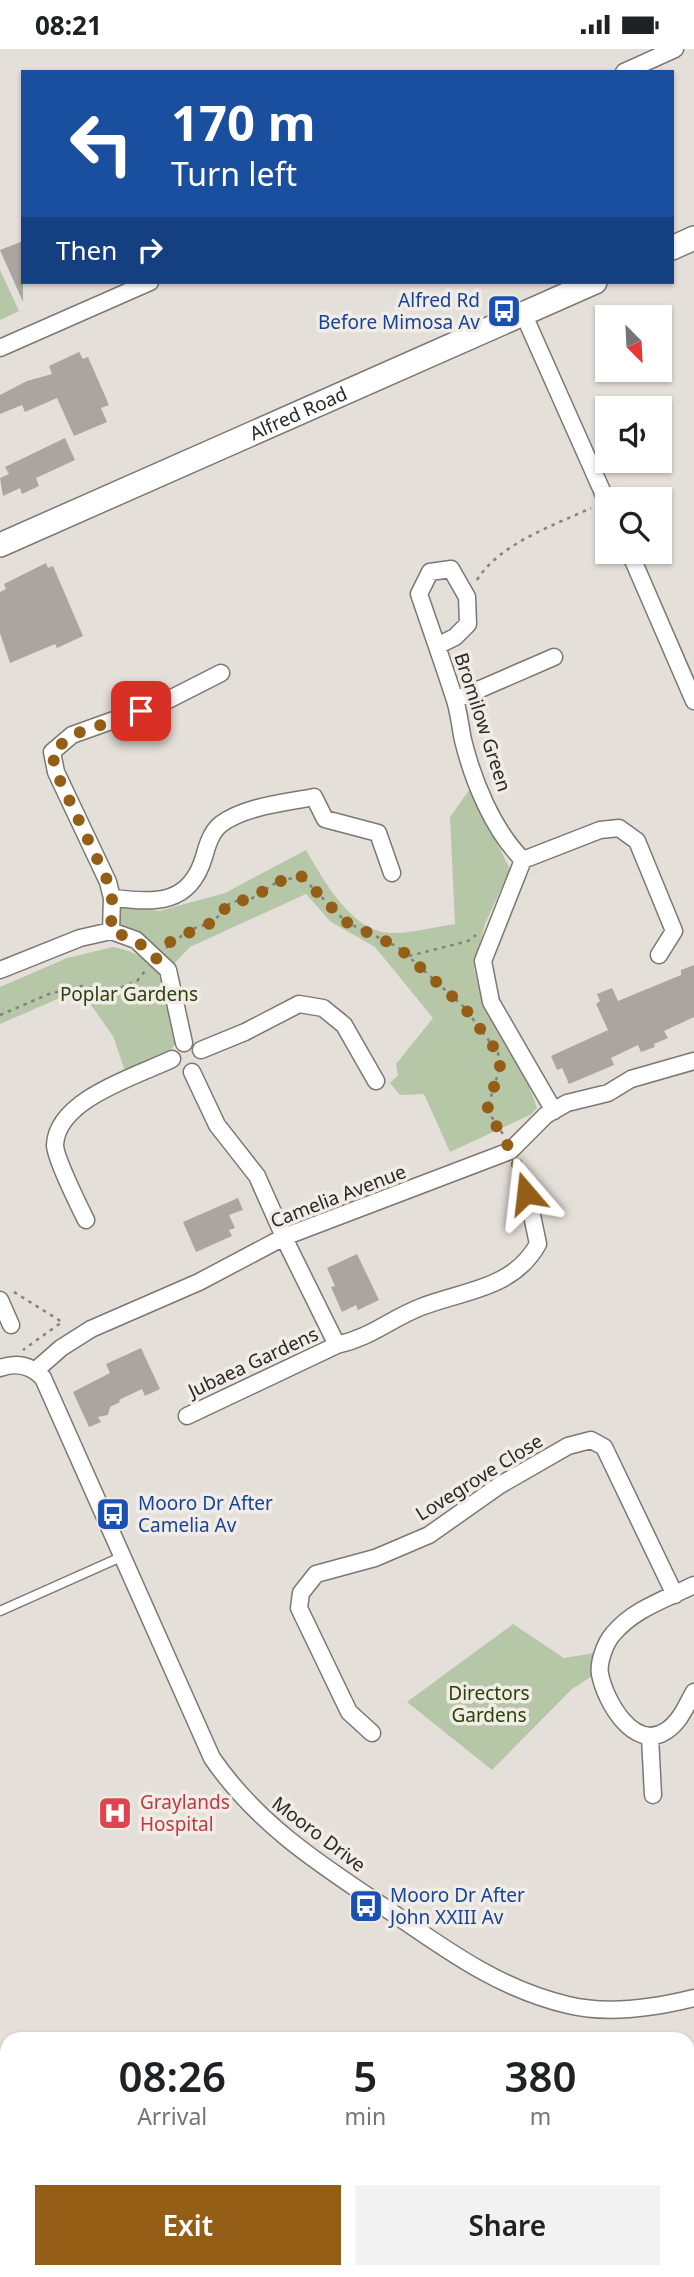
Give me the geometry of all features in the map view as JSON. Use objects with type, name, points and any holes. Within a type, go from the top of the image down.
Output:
[{"type":"main road","points":[[674,247],[694,239]]},
{"type":"main road","name":"Alfred Road","points":[[0,545],[590,284]]},
{"type":"street","points":[[628,70],[675,49]]},
{"type":"street","points":[[0,348],[145,284]]},
{"type":"street","points":[[523,313],[600,487]]},
{"type":"street","points":[[635,564],[694,701]]},
{"type":"street","name":"Bromilow Green","points":[[436,646],[455,637],[468,624],[467,597],[451,569],[430,572],[419,594],[436,646],[455,700],[464,743],[485,802],[509,846],[523,860]]},
{"type":"street","points":[[455,700],[554,657]]},
{"type":"street","points":[[111,931],[112,898],[108,882],[56,772],[52,752],[72,735],[164,702],[221,673]]},
{"type":"street","points":[[112,898],[159,902],[181,891],[195,877],[208,841],[220,825],[257,808],[314,797],[325,819],[378,833],[391,873]]},
{"type":"street","points":[[554,1111],[491,1002],[483,961],[523,860],[600,829],[619,828],[637,841],[674,931],[659,955]]},
{"type":"street","points":[[0,970],[79,938],[111,931],[136,940],[168,971],[184,1043]]},
{"type":"street","points":[[201,1050],[245,1032],[299,1004],[323,1008],[344,1025],[376,1081]]},
{"type":"street","points":[[86,1220],[55,1147],[61,1121],[80,1103],[172,1059],[175,1049],[184,1043],[194,1044],[201,1050],[203,1060],[192,1072],[182,1072],[172,1059]]},
{"type":"street","name":"Camelia Avenue","points":[[36,1370],[61,1348],[91,1329],[199,1282],[284,1237],[510,1150],[554,1111],[567,1104],[608,1093],[631,1079],[694,1061]]},
{"type":"street","name":"Jubaea Gardens","points":[[192,1072],[217,1125],[257,1176],[337,1345]]},
{"type":"street","name":"Jubaea Gardens","points":[[187,1416],[337,1345],[363,1339],[420,1307],[494,1285],[529,1260],[538,1244],[529,1201]]},
{"type":"street","points":[[6,1295],[11,1325]]},
{"type":"street","points":[[0,1368],[21,1364],[36,1370]]},
{"type":"street","name":"Mooro Drive","points":[[36,1370],[49,1388],[121,1557],[212,1758],[239,1795],[279,1834],[465,1962],[512,1987],[571,2006],[603,2010],[643,2008],[694,1998]]},
{"type":"street","name":"Lovegrove Close","points":[[372,1733],[349,1712],[299,1608],[301,1593],[316,1574],[374,1558],[429,1535],[500,1485],[568,1446],[591,1440],[604,1447],[674,1595]]},
{"type":"street","points":[[694,1585],[635,1612],[610,1636],[600,1664],[600,1675],[618,1716],[638,1734],[650,1737],[664,1732],[678,1720],[694,1692]]},
{"type":"street","points":[[650,1737],[653,1795]]},
{"type":"lane","points":[[0,1611],[121,1557]]},
{"type":"path","points":[[467,597],[484,569],[507,550],[595,508]]},
{"type":"path","points":[[0,1015],[49,994],[81,986],[112,991],[137,981],[172,940],[213,922],[231,902],[251,899],[277,882],[301,876],[346,922],[398,947],[409,956],[464,1007],[498,1053],[500,1067],[487,1110],[510,1150],[529,1201]]},
{"type":"path","points":[[409,956],[468,941],[481,932]]},
{"type":"path","points":[[6,1295],[62,1322],[18,1354],[36,1370]]},
{"type":"green space","points":[[0,270],[19,311],[0,320]]},
{"type":"green space","points":[[470,789],[510,869],[485,924],[474,968],[482,1000],[524,1072],[537,1108],[530,1115],[450,1152],[424,1094],[400,1095],[390,1083],[398,1075],[396,1064],[433,1018],[375,947],[331,922],[306,894],[190,947],[174,964],[144,936],[117,928],[119,905],[159,911],[225,893],[306,850],[340,902],[362,923],[375,930],[405,932],[455,924],[450,817]]},
{"type":"green space","name":"Poplar Gardens","points":[[113,947],[145,959],[155,967],[168,989],[182,1035],[166,1056],[125,1071],[113,1036],[86,998],[62,997],[0,1024],[0,987],[67,958]]},
{"type":"green space","name":"Directors Gardens","points":[[513,1624],[564,1658],[594,1653],[592,1676],[572,1689],[492,1770],[407,1702]]},
{"type":"building","points":[[21,242],[23,302],[0,250]]},
{"type":"building","points":[[79,352],[83,359],[88,357],[109,405],[101,408],[107,422],[74,436],[57,398],[25,412],[22,405],[0,414],[0,395],[27,381],[52,374],[49,366]]},
{"type":"building","points":[[65,438],[75,460],[36,478],[39,486],[22,494],[20,488],[3,496],[0,478],[9,474],[5,467]]},
{"type":"building","points":[[46,563],[48,568],[53,566],[83,636],[57,648],[55,644],[10,663],[0,633],[0,592],[6,589],[4,584]]},
{"type":"building","points":[[694,965],[694,1017],[664,1031],[668,1038],[641,1052],[638,1045],[611,1058],[614,1065],[569,1084],[562,1068],[557,1070],[551,1056],[608,1030],[596,1004],[600,1001],[597,994],[612,988],[618,1001],[681,975],[681,970]]},
{"type":"building","points":[[238,1198],[243,1210],[229,1215],[235,1228],[229,1230],[232,1236],[196,1252],[183,1222]]},
{"type":"building","points":[[357,1254],[379,1300],[358,1310],[356,1305],[342,1312],[331,1287],[335,1286],[327,1268]]},
{"type":"building","points":[[141,1348],[160,1389],[145,1396],[142,1389],[119,1400],[120,1402],[110,1407],[108,1415],[98,1417],[101,1422],[89,1427],[73,1392],[110,1373],[106,1364]]},
{"type":"place","name":"Alfred Rd Before Mimosa Av","points":[[504,311]]},
{"type":"place","name":"Mooro Dr After Camelia Av","points":[[113,1514]]},
{"type":"place","name":"Graylands Hospital","points":[[115,1813]]},
{"type":"place","name":"Mooro Dr After John XXIII Av","points":[[366,1906]]},
{"type":"route","points":[[141,711],[72,735],[52,752],[56,772],[108,882],[112,898],[111,931],[136,940],[156,959],[172,940],[189,930],[213,922],[231,902],[251,899],[277,882],[301,876],[326,898],[346,922],[398,947],[430,973],[464,1007],[498,1053],[500,1067],[487,1110],[515,1158],[526,1193]]}]
